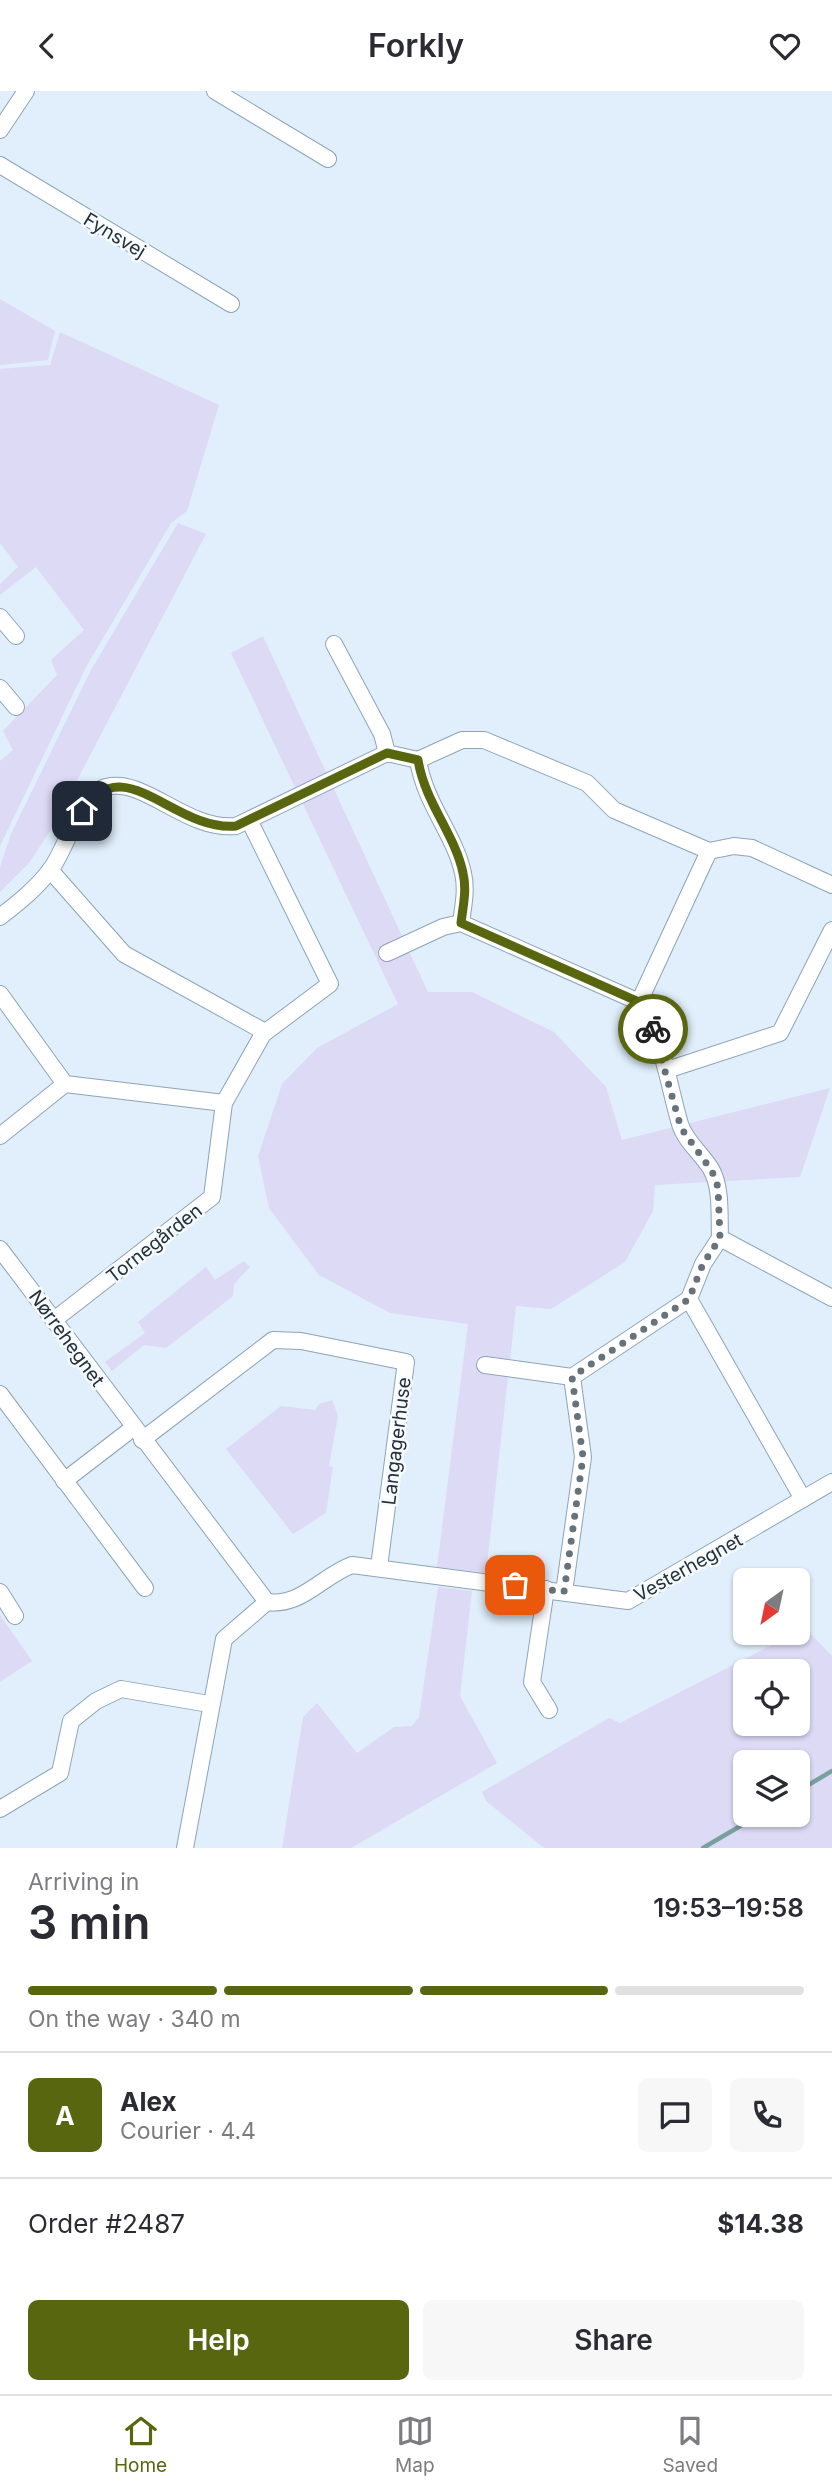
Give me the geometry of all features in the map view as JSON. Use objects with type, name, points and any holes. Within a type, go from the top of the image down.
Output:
[{"type":"street","points":[[0,129],[26,91]]},
{"type":"street","points":[[215,91],[328,159]]},
{"type":"street","name":"Fynsvej","points":[[0,165],[231,304]]},
{"type":"street","points":[[0,617],[16,636]]},
{"type":"street","points":[[334,643],[382,734],[387,753]]},
{"type":"street","points":[[0,688],[16,707]]},
{"type":"street","points":[[0,917],[19,903],[50,870],[82,811],[102,787],[132,787],[208,825],[223,827],[250,822],[387,753],[418,760],[462,740],[484,740],[587,783],[614,810],[709,851],[734,846],[752,848],[832,885]]},
{"type":"street","points":[[418,760],[422,782],[463,871],[465,888],[461,923]]},
{"type":"street","name":"Tornegården","points":[[54,1320],[212,1197],[224,1103],[265,1032],[330,984],[250,822]]},
{"type":"street","points":[[639,1002],[709,851]]},
{"type":"street","points":[[50,870],[124,954],[265,1032]]},
{"type":"street","points":[[387,953],[443,927],[461,923],[639,1002],[650,1019],[667,1070],[681,1128],[712,1171],[718,1187],[720,1238],[703,1264],[689,1299],[572,1377],[485,1365]]},
{"type":"street","points":[[667,1070],[780,1033],[832,930]]},
{"type":"street","points":[[0,995],[65,1084]]},
{"type":"street","points":[[0,1136],[65,1084],[224,1103]]},
{"type":"street","points":[[720,1238],[832,1298]]},
{"type":"street","name":"Nørrehegnet","points":[[0,1249],[137,1434],[267,1602]]},
{"type":"street","points":[[689,1299],[803,1499]]},
{"type":"street","name":"Langagerhuse","points":[[137,1434],[273,1340],[301,1341],[406,1362],[379,1567]]},
{"type":"street","points":[[564,1592],[583,1457],[572,1377]]},
{"type":"street","points":[[0,1394],[145,1588]]},
{"type":"street","points":[[64,1481],[137,1434]]},
{"type":"street","name":"Vesterhegnet","points":[[267,1602],[280,1604],[296,1600],[334,1571],[352,1565],[628,1601],[832,1482]]},
{"type":"street","points":[[547,1590],[532,1682],[549,1710]]},
{"type":"street","points":[[0,1592],[15,1616]]},
{"type":"street","points":[[186,1848],[209,1704],[223,1639],[267,1602]]},
{"type":"street","points":[[0,1809],[60,1773],[71,1721],[96,1701],[121,1689],[209,1704]]},
{"type":"shaded area","points":[[0,299],[55,331],[48,360],[0,365]]},
{"type":"shaded area","points":[[60,332],[219,405],[187,511],[171,523],[86,667],[0,846],[0,761],[13,750],[3,731],[57,675],[51,660],[84,630],[36,567],[0,595],[0,584],[18,567],[0,543],[0,369],[50,365]]},
{"type":"shaded area","points":[[178,523],[206,534],[52,828],[29,863],[0,892],[0,867],[11,834],[91,670]]},
{"type":"shaded area","points":[[263,636],[428,992],[472,992],[554,1032],[606,1087],[622,1140],[830,1088],[800,1177],[655,1185],[653,1211],[625,1262],[551,1309],[516,1306],[486,1573],[437,1567],[468,1324],[390,1313],[319,1275],[269,1208],[258,1156],[282,1084],[317,1048],[398,1004],[231,653]]},
{"type":"shaded area","points":[[244,1261],[250,1267],[234,1284],[233,1296],[166,1348],[144,1345],[112,1371],[105,1362],[145,1333],[138,1322],[206,1267],[215,1280]]},
{"type":"shaded area","points":[[332,1400],[338,1416],[329,1466],[333,1467],[326,1513],[293,1534],[226,1449],[281,1406],[315,1410],[319,1404]]},
{"type":"shaded area","points":[[438,1587],[472,1591],[460,1696],[497,1763],[351,1848],[282,1848],[303,1717],[317,1703],[357,1753],[394,1727],[412,1726],[419,1717]]},
{"type":"shaded area","points":[[0,1615],[32,1661],[0,1682]]},
{"type":"shaded area","points":[[810,1633],[832,1656],[832,1848],[544,1848],[486,1801],[482,1792],[609,1718],[620,1723],[733,1665],[733,1736],[810,1736],[810,1659],[745,1659],[772,1645],[810,1645]]},
{"type":"waterway","points":[[810,1784],[832,1771]]},
{"type":"waterway","points":[[703,1848],[739,1827]]},
{"type":"way so far","points":[[515,1585],[564,1592],[583,1457],[572,1377],[689,1299],[703,1264],[720,1238],[718,1187],[712,1171],[681,1128],[667,1070],[653,1029]]},
{"type":"route","points":[[82,811],[89,799],[102,787],[116,785],[132,787],[195,821],[223,827],[236,826],[250,822],[387,753],[418,760],[422,782],[463,871],[465,888],[461,923],[639,1002],[653,1029]]}]
